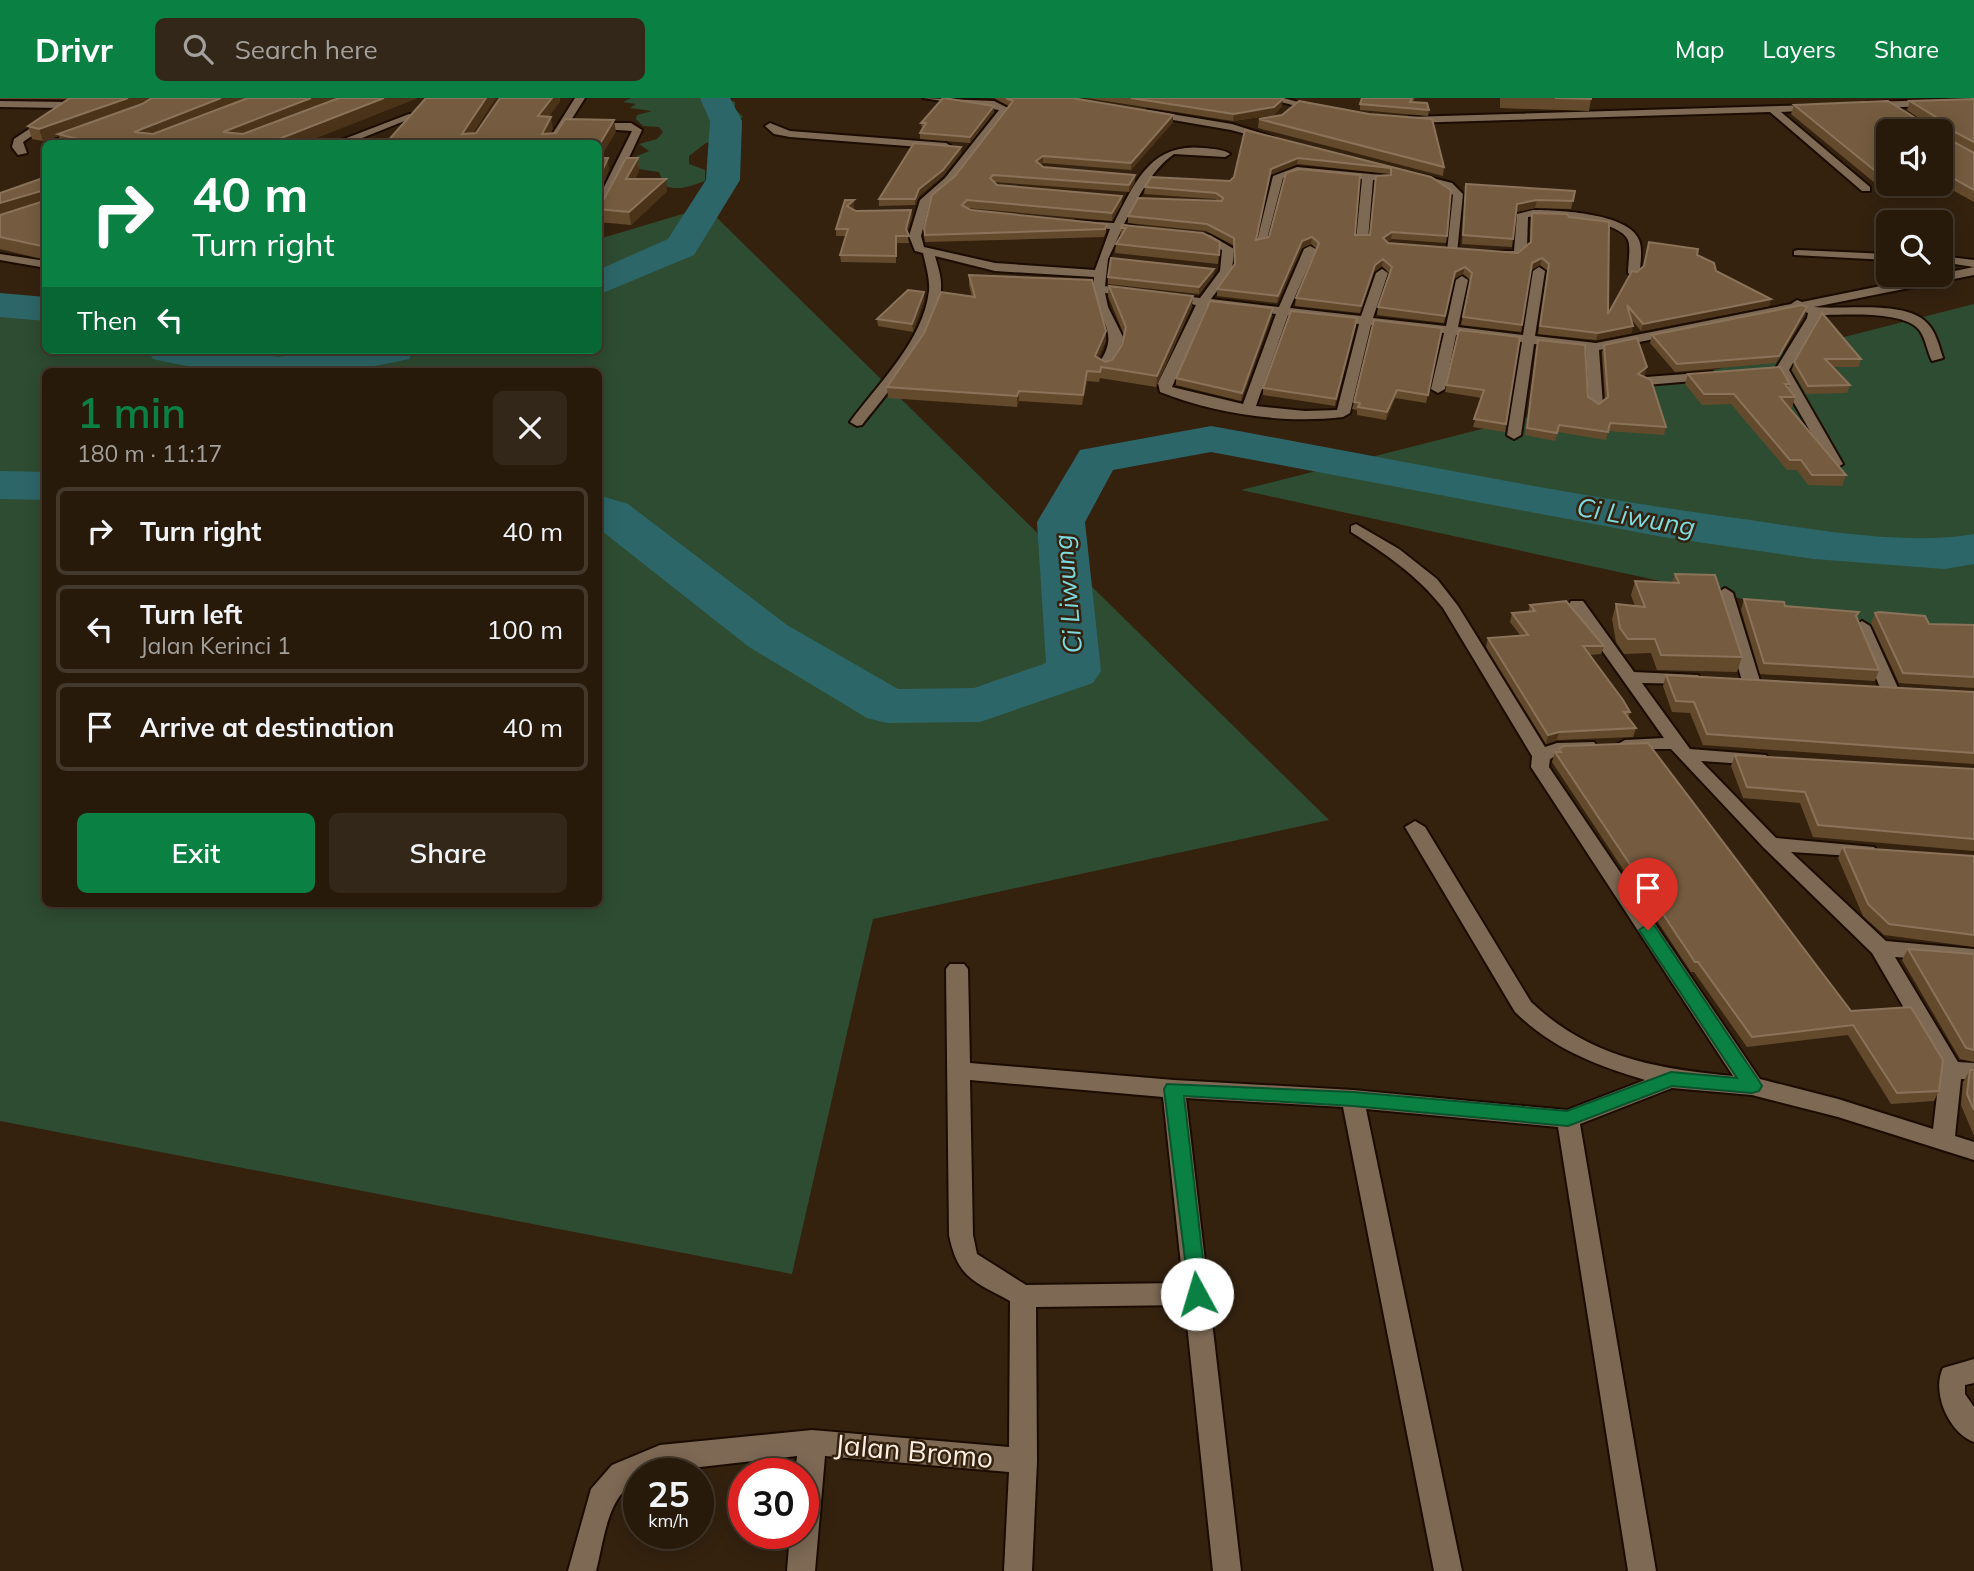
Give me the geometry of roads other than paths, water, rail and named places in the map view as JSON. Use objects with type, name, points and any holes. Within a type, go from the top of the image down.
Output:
[{"type":"street","points":[[37,155],[22,153],[17,147],[18,141],[82,98]]},
{"type":"street","points":[[554,140],[580,98]]},
{"type":"street","points":[[928,98],[994,104],[1005,109],[950,180],[930,192],[921,211],[915,244],[929,253],[996,267],[1102,274]]},
{"type":"street","points":[[1270,98],[1299,101],[1330,111]]},
{"type":"street","points":[[1758,98],[1866,190]]},
{"type":"street","points":[[1872,98],[1906,117]]},
{"type":"street","points":[[1,101],[72,105]]},
{"type":"street","points":[[1286,113],[1299,101]]},
{"type":"street","points":[[1849,106],[1974,102]]},
{"type":"street","points":[[1391,119],[1430,121],[1825,107]]},
{"type":"street","points":[[346,140],[415,112],[396,134]]},
{"type":"street","points":[[1139,112],[1232,127],[1279,140]]},
{"type":"street","points":[[1232,127],[1255,123]]},
{"type":"street","points":[[564,126],[636,127],[630,149],[602,203]]},
{"type":"street","points":[[770,126],[778,132],[790,134],[975,149]]},
{"type":"street","points":[[59,140],[98,127]]},
{"type":"street","points":[[22,153],[42,146]]},
{"type":"street","points":[[1104,366],[1114,355],[1116,341],[1115,326],[1099,299],[1103,258],[1132,199],[1153,178],[1164,156],[1172,152],[1225,154]]},
{"type":"street","points":[[1363,163],[1448,185],[1458,194],[1459,251],[1517,254],[1521,249],[1523,214],[1573,217],[1597,220],[1627,232],[1633,238],[1634,272]]},
{"type":"street","points":[[1259,243],[1278,176],[1297,170],[1448,185]]},
{"type":"street","points":[[1362,240],[1368,176]]},
{"type":"street","points":[[1133,177],[1153,178]]},
{"type":"street","points":[[1119,198],[1146,200]]},
{"type":"street","points":[[906,213],[921,211]]},
{"type":"street","points":[[1064,221],[1155,231]]},
{"type":"street","points":[[1180,234],[1206,237],[1228,248],[1226,271],[1203,302],[1165,389],[1192,400],[1320,415],[1343,413],[1366,321],[1382,273]]},
{"type":"street","points":[[1249,408],[1283,311],[1310,249]]},
{"type":"street","points":[[857,422],[889,383],[932,309],[936,289],[929,253]]},
{"type":"street","points":[[1798,253],[1876,256]]},
{"type":"street","points":[[0,257],[42,264]]},
{"type":"street","points":[[32,261],[42,257]]},
{"type":"street","points":[[1103,258],[1116,260]]},
{"type":"street","points":[[1953,263],[1971,269]]},
{"type":"street","points":[[1101,289],[1591,347],[1971,269]]},
{"type":"street","points":[[1971,269],[1974,289]]},
{"type":"street","points":[[1212,270],[1226,271]]},
{"type":"street","points":[[1514,435],[1539,271]]},
{"type":"street","points":[[1438,389],[1462,281]]},
{"type":"street","points":[[1772,300],[1814,311],[1888,314],[1917,322],[1926,330],[1937,358]]},
{"type":"street","points":[[1814,311],[1808,328],[1775,371],[1836,464]]},
{"type":"street","points":[[1591,347],[1596,405]]},
{"type":"street","points":[[1646,381],[1728,374]]},
{"type":"street","points":[[1356,529],[1394,552],[1432,582],[1450,606],[1541,756],[1544,773],[1752,1086]]},
{"type":"street","points":[[1725,593],[1751,681]]},
{"type":"street","points":[[1577,604],[1680,748],[1771,844],[1880,948],[1951,1070],[1943,1143]]},
{"type":"street","points":[[1862,626],[1883,690],[1914,692]]},
{"type":"street","points":[[1630,677],[1710,680]]},
{"type":"street","points":[[1541,756],[1564,747],[1680,748],[1781,760]]},
{"type":"street","points":[[1415,827],[1523,1007],[1547,1032],[1588,1054],[1671,1079],[1752,1086],[1838,1108],[1974,1151]]},
{"type":"street","points":[[1771,844],[1893,853]]},
{"type":"street","points":[[1880,948],[1974,957]]},
{"type":"street","points":[[957,969],[961,1071],[961,1236],[966,1259],[986,1275],[1023,1296],[1197,1294]]},
{"type":"street","points":[[1951,1070],[1974,1071]]},
{"type":"street","points":[[961,1071],[1174,1089],[1353,1099],[1568,1119],[1671,1079]]},
{"type":"street","points":[[1174,1089],[1227,1571]]},
{"type":"street","points":[[1353,1099],[1448,1571]]},
{"type":"street","points":[[1568,1119],[1642,1571]]},
{"type":"street","points":[[1018,1571],[1023,1461],[1023,1296]]},
{"type":"street","points":[[1974,1371],[1952,1376],[1952,1398],[1974,1430]]},
{"type":"street","points":[[801,1571],[812,1442]]},
{"type":"street","name":"Jalan Bromo","points":[[582,1571],[601,1498],[622,1474],[660,1458],[812,1442],[1023,1461]]},
{"type":"waterway","name":"Ci Liwung","points":[[602,282],[681,247],[723,180],[726,121],[715,98]]},
{"type":"waterway","name":"Ci Liwung","points":[[0,305],[42,309]]},
{"type":"waterway","name":"Ci Liwung","points":[[189,354],[267,368]]},
{"type":"waterway","name":"Ci Liwung","points":[[290,368],[372,354]]},
{"type":"waterway","name":"Ci Liwung","points":[[602,511],[611,514],[768,636],[887,706],[980,705],[1074,671],[1061,522],[1096,460],[1211,439],[1663,523],[1814,544],[1944,554],[1974,549]]},
{"type":"waterway","name":"Ci Liwung","points":[[0,485],[42,486]]}]
